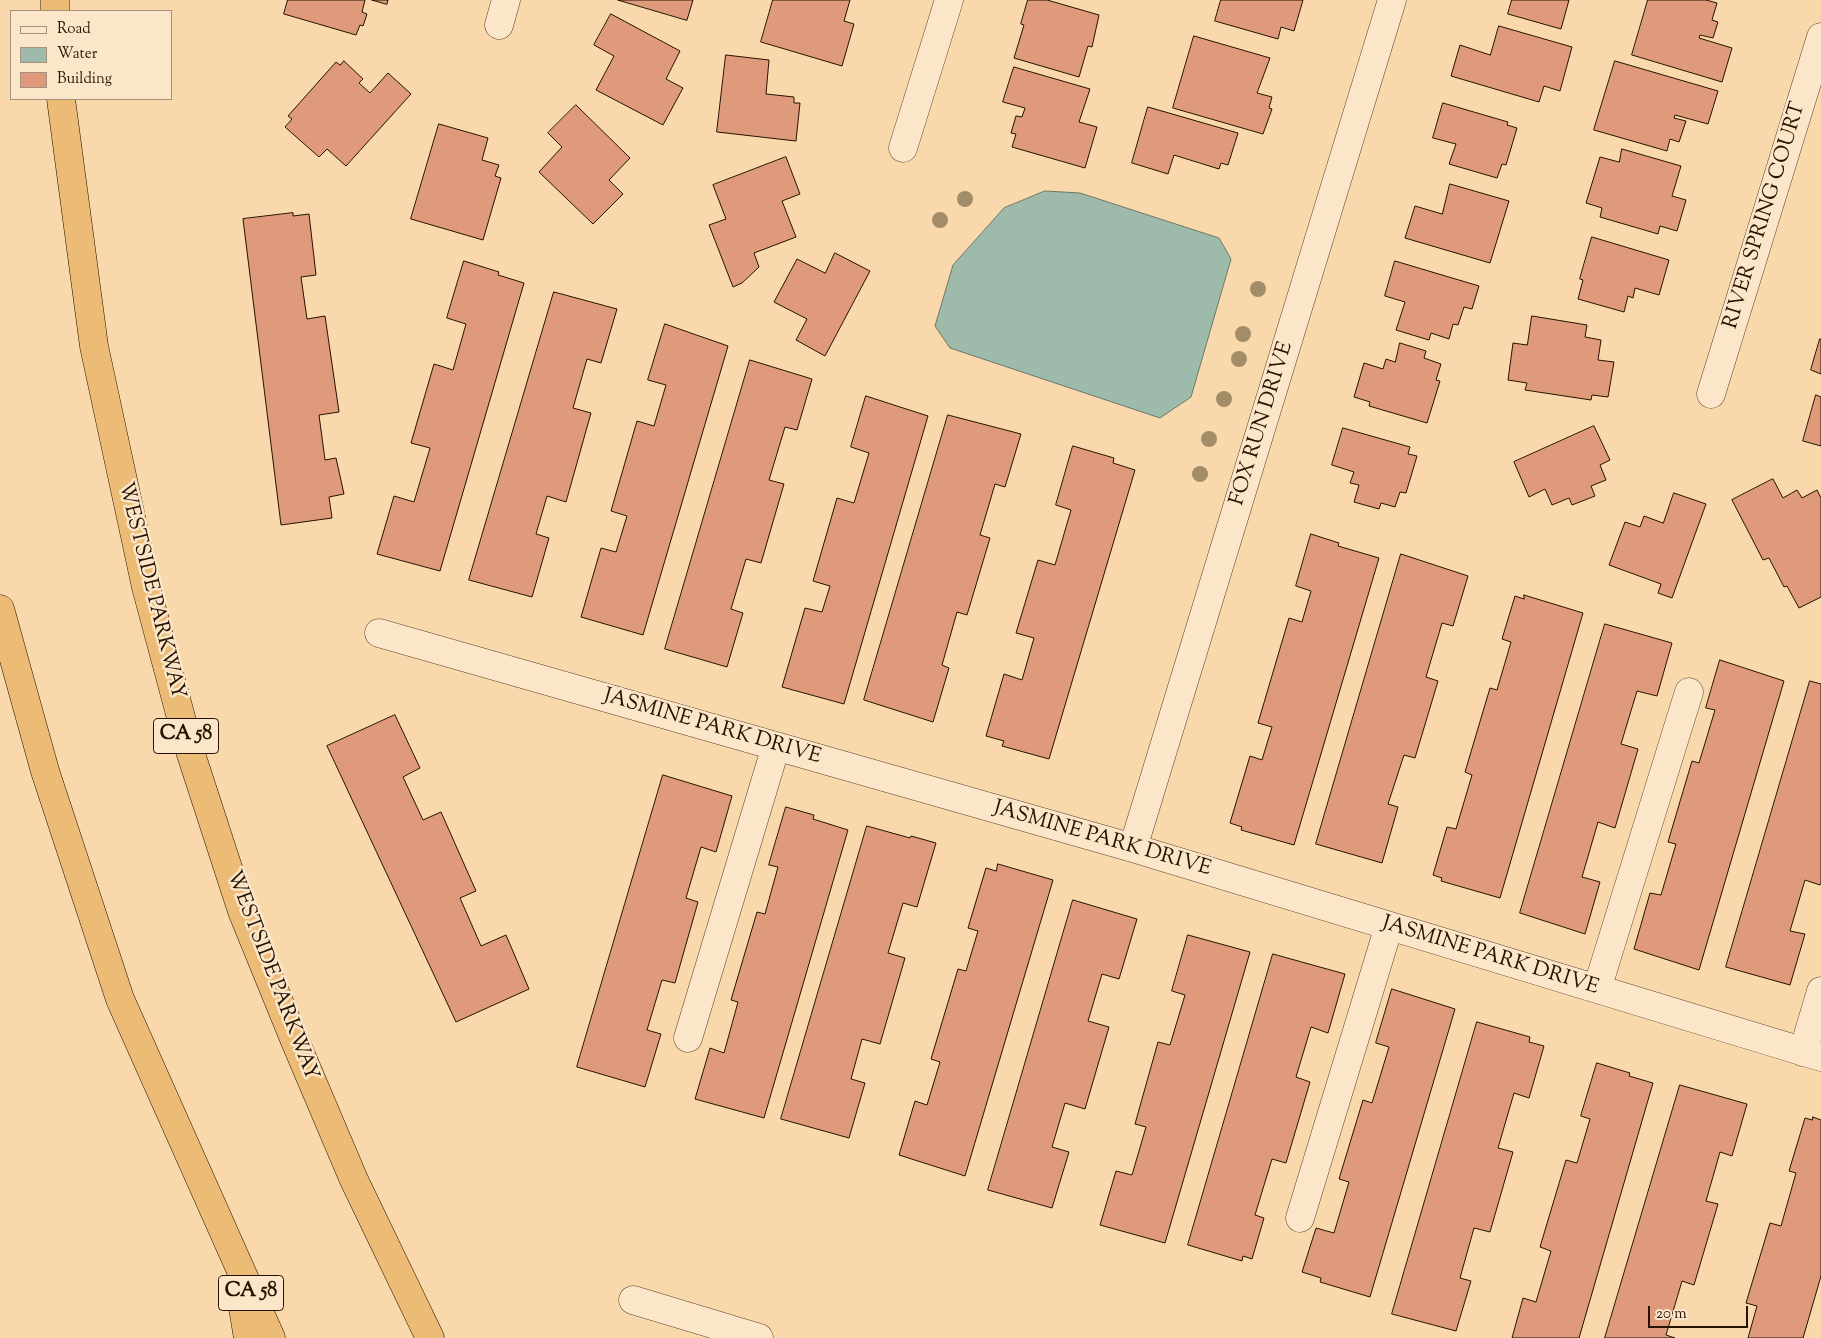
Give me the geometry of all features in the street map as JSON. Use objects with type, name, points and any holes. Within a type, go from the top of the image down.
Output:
[{"type":"highway","name":"WESTSIDE PARKWAY","points":[[62,100],[94,346],[146,587],[190,752],[242,910],[294,1041],[354,1180],[430,1338]]},
{"type":"highway","name":"CA 58","points":[[0,609],[45,770],[120,999],[271,1338]]},
{"type":"highway","points":[[232,1248],[248,1338]]},
{"type":"street","points":[[903,148],[949,0]]},
{"type":"street","name":"FOX RUN DRIVE","points":[[1133,848],[1392,0]]},
{"type":"street","name":"RIVER SPRING COURT","points":[[1712,394],[1821,38]]},
{"type":"street","name":"JASMINE PARK DRIVE","points":[[379,633],[1133,848],[1812,1055]]},
{"type":"street","points":[[1597,989],[1689,692]]},
{"type":"street","points":[[688,1038],[776,746]]},
{"type":"street","points":[[1300,1218],[1389,926]]},
{"type":"street","points":[[1812,1055],[1821,991]]},
{"type":"street","points":[[633,1300],[759,1338]]},
{"type":"water","points":[[1045,191],[1080,193],[1219,238],[1231,259],[1191,397],[1160,418],[950,348],[935,326],[953,265],[1004,208]]},
{"type":"building","points":[[288,0],[365,0],[362,12],[367,14],[363,26],[360,25],[356,35],[284,14]]},
{"type":"building","points":[[372,0],[388,0],[387,4]]},
{"type":"building","points":[[618,0],[693,0],[687,20]]},
{"type":"building","points":[[773,0],[850,0],[844,21],[854,24],[842,66],[761,42]]},
{"type":"building","points":[[1028,0],[1047,0],[1099,15],[1092,47],[1088,46],[1079,77],[1014,58],[1024,25],[1021,24]]},
{"type":"building","points":[[1221,0],[1303,0],[1294,31],[1281,27],[1278,39],[1215,21]]},
{"type":"building","points":[[1512,0],[1569,0],[1561,29],[1508,14]]},
{"type":"building","points":[[1648,0],[1706,0],[1717,3],[1712,20],[1718,22],[1713,38],[1700,35],[1699,38],[1732,48],[1722,82],[1632,55]]},
{"type":"building","points":[[611,14],[680,51],[666,79],[683,88],[663,125],[596,90],[614,56],[594,45]]},
{"type":"building","points":[[1499,26],[1572,47],[1560,91],[1544,86],[1539,102],[1451,76],[1460,45],[1490,55]]},
{"type":"building","points":[[1194,36],[1270,58],[1257,93],[1272,97],[1269,108],[1272,109],[1263,134],[1173,108]]},
{"type":"building","points":[[726,55],[769,60],[766,94],[794,97],[794,103],[800,103],[796,141],[717,132]]},
{"type":"building","points":[[344,61],[363,79],[359,83],[370,93],[388,73],[411,94],[346,166],[327,149],[319,157],[285,127],[292,119],[288,116],[336,62],[340,65]]},
{"type":"building","points":[[1615,61],[1718,91],[1708,124],[1675,115],[1674,118],[1686,121],[1679,142],[1670,139],[1667,151],[1594,130]]},
{"type":"building","points":[[1014,67],[1090,89],[1079,122],[1097,127],[1085,168],[1012,147],[1016,134],[1011,133],[1016,116],[1022,117],[1025,108],[1003,102]]},
{"type":"building","points":[[1443,103],[1508,122],[1507,125],[1517,128],[1506,165],[1502,164],[1497,178],[1449,164],[1456,144],[1433,138]]},
{"type":"building","points":[[576,105],[630,158],[609,180],[623,194],[593,224],[539,172],[562,147],[548,133]]},
{"type":"building","points":[[1148,107],[1238,133],[1228,165],[1221,163],[1219,169],[1174,155],[1168,174],[1132,163]]},
{"type":"building","points":[[439,124],[488,138],[482,160],[499,165],[495,176],[501,178],[483,240],[411,219]]},
{"type":"building","points":[[1622,149],[1681,166],[1672,196],[1686,200],[1677,231],[1660,226],[1658,234],[1600,217],[1602,208],[1586,203],[1600,157],[1619,162]]},
{"type":"building","points":[[786,157],[800,194],[782,201],[796,237],[754,253],[759,267],[742,283],[733,287],[709,225],[726,219],[713,185]]},
{"type":"building","points":[[1450,184],[1509,201],[1490,263],[1405,238],[1415,206],[1442,214]]},
{"type":"building","points":[[293,213],[293,216],[309,214],[316,275],[301,277],[307,319],[325,316],[339,412],[319,415],[325,460],[336,458],[344,494],[329,497],[332,518],[281,525],[243,219]]},
{"type":"building","points":[[1592,237],[1669,260],[1659,295],[1635,288],[1633,298],[1628,296],[1624,312],[1578,299],[1583,280],[1580,279]]},
{"type":"building","points":[[835,253],[870,271],[825,356],[796,340],[807,319],[774,302],[797,259],[825,273]]},
{"type":"building","points":[[464,261],[499,272],[498,275],[524,283],[440,571],[377,554],[394,496],[414,502],[430,448],[411,443],[434,364],[453,370],[466,324],[447,318]]},
{"type":"building","points":[[1395,261],[1479,286],[1472,309],[1464,307],[1458,325],[1453,324],[1449,339],[1431,333],[1429,340],[1396,330],[1405,302],[1385,296]]},
{"type":"building","points":[[554,292],[617,309],[601,363],[587,359],[573,408],[591,413],[566,502],[547,496],[536,534],[549,538],[532,597],[469,580]]},
{"type":"building","points":[[1532,316],[1587,325],[1585,337],[1601,340],[1598,360],[1614,362],[1608,397],[1592,395],[1591,400],[1525,390],[1527,383],[1508,380],[1513,343],[1527,345]]},
{"type":"building","points":[[665,324],[728,346],[643,635],[581,617],[601,548],[616,552],[627,516],[611,511],[637,421],[654,426],[666,385],[648,380]]},
{"type":"building","points":[[1821,339],[1821,374],[1811,370]]},
{"type":"building","points":[[1400,343],[1426,351],[1424,358],[1441,364],[1436,380],[1440,381],[1427,423],[1369,406],[1370,402],[1354,397],[1364,363],[1383,369],[1386,359],[1395,362]]},
{"type":"building","points":[[750,360],[812,379],[797,430],[785,427],[769,480],[784,484],[761,563],[746,559],[731,609],[743,613],[727,667],[665,649]]},
{"type":"building","points":[[1816,395],[1821,397],[1821,446],[1803,441]]},
{"type":"building","points":[[866,396],[928,416],[844,704],[782,687],[805,608],[822,612],[830,586],[813,581],[837,498],[854,503],[869,453],[851,447]]},
{"type":"building","points":[[948,415],[1021,434],[1005,487],[995,484],[980,535],[990,538],[967,615],[957,612],[942,665],[949,668],[933,722],[864,700]]},
{"type":"building","points":[[1594,426],[1610,460],[1600,465],[1606,480],[1591,486],[1595,496],[1572,505],[1569,498],[1552,505],[1545,489],[1529,497],[1514,462]]},
{"type":"building","points":[[1343,428],[1410,447],[1408,454],[1417,456],[1406,493],[1400,492],[1395,507],[1381,503],[1379,509],[1354,502],[1359,485],[1350,483],[1354,472],[1332,465]]},
{"type":"building","points":[[1073,446],[1114,458],[1113,463],[1135,470],[1049,759],[1002,746],[1004,741],[986,736],[1004,674],[1022,680],[1034,638],[1016,633],[1038,560],[1055,565],[1071,510],[1056,505]]},
{"type":"building","points":[[1773,479],[1783,498],[1797,490],[1802,498],[1817,490],[1821,498],[1821,597],[1799,608],[1787,586],[1784,587],[1769,558],[1763,560],[1732,500]]},
{"type":"building","points":[[1674,493],[1706,504],[1672,598],[1658,593],[1661,584],[1609,565],[1625,522],[1640,527],[1644,516],[1663,523]]},
{"type":"building","points":[[1311,534],[1339,543],[1338,546],[1379,558],[1294,845],[1241,830],[1242,827],[1230,823],[1250,756],[1262,760],[1272,727],[1258,723],[1289,618],[1302,622],[1311,591],[1296,586]]},
{"type":"building","points":[[1401,554],[1468,576],[1453,626],[1442,623],[1426,677],[1438,681],[1415,758],[1404,755],[1388,804],[1398,807],[1382,863],[1316,844]]},
{"type":"building","points":[[1524,595],[1583,613],[1500,898],[1441,881],[1442,878],[1433,875],[1447,827],[1456,829],[1472,775],[1465,772],[1490,688],[1497,690],[1511,642],[1502,639],[1515,596],[1524,599]]},
{"type":"building","points":[[1605,624],[1672,643],[1657,696],[1637,691],[1621,744],[1638,749],[1615,828],[1598,822],[1582,877],[1600,882],[1585,934],[1520,913]]},
{"type":"building","points":[[1720,660],[1784,681],[1699,970],[1634,949],[1650,893],[1661,895],[1676,844],[1668,842],[1692,761],[1699,763],[1715,710],[1706,708]]},
{"type":"building","points":[[1810,681],[1821,684],[1821,883],[1820,885],[1805,880],[1790,931],[1805,934],[1790,985],[1726,967]]},
{"type":"building","points":[[395,715],[420,768],[403,777],[423,820],[441,812],[476,891],[460,898],[481,946],[506,935],[529,989],[456,1022],[327,746]]},
{"type":"building","points":[[663,775],[732,796],[716,852],[701,847],[686,898],[698,902],[675,983],[662,980],[647,1030],[661,1034],[645,1087],[577,1067]]},
{"type":"building","points":[[786,807],[814,815],[813,819],[848,830],[764,1118],[695,1099],[710,1048],[724,1053],[738,1002],[731,1000],[757,912],[765,914],[778,867],[769,865]]},
{"type":"building","points":[[867,826],[936,843],[917,907],[903,903],[888,953],[905,958],[880,1044],[862,1039],[851,1079],[865,1083],[849,1138],[781,1119]]},
{"type":"building","points":[[998,864],[1053,880],[965,1176],[899,1155],[915,1101],[927,1105],[940,1062],[931,1059],[958,969],[966,971],[978,931],[968,928],[986,868],[996,871]]},
{"type":"building","points":[[1073,900],[1137,919],[1119,979],[1102,974],[1088,1021],[1109,1027],[1085,1109],[1065,1103],[1052,1147],[1069,1152],[1052,1208],[988,1190]]},
{"type":"building","points":[[1188,935],[1250,952],[1165,1243],[1100,1225],[1116,1171],[1132,1175],[1146,1127],[1135,1124],[1158,1042],[1170,1045],[1185,995],[1172,991]]},
{"type":"building","points":[[1273,954],[1345,974],[1328,1033],[1311,1027],[1296,1077],[1310,1082],[1286,1163],[1272,1159],[1255,1215],[1264,1218],[1252,1259],[1243,1256],[1242,1261],[1188,1245]]},
{"type":"building","points":[[1392,989],[1455,1009],[1370,1297],[1320,1282],[1321,1278],[1302,1272],[1316,1228],[1334,1233],[1349,1182],[1339,1179],[1363,1100],[1372,1103],[1389,1047],[1376,1043]]},
{"type":"building","points":[[1477,1022],[1530,1037],[1529,1042],[1544,1046],[1529,1098],[1514,1093],[1498,1148],[1513,1152],[1490,1232],[1474,1228],[1460,1278],[1471,1281],[1456,1331],[1392,1314]]},
{"type":"building","points":[[1597,1063],[1630,1073],[1629,1076],[1653,1083],[1579,1338],[1512,1338],[1523,1298],[1536,1302],[1551,1251],[1540,1247],[1566,1160],[1577,1163],[1590,1119],[1581,1116]]},
{"type":"building","points":[[1680,1085],[1747,1104],[1732,1156],[1720,1152],[1706,1201],[1718,1204],[1694,1285],[1682,1281],[1666,1335],[1675,1338],[1605,1338]]},
{"type":"building","points":[[1813,1117],[1821,1120],[1821,1276],[1803,1338],[1748,1338],[1757,1306],[1746,1303],[1770,1223],[1781,1226],[1796,1173],[1789,1171],[1805,1118],[1812,1120]]}]
